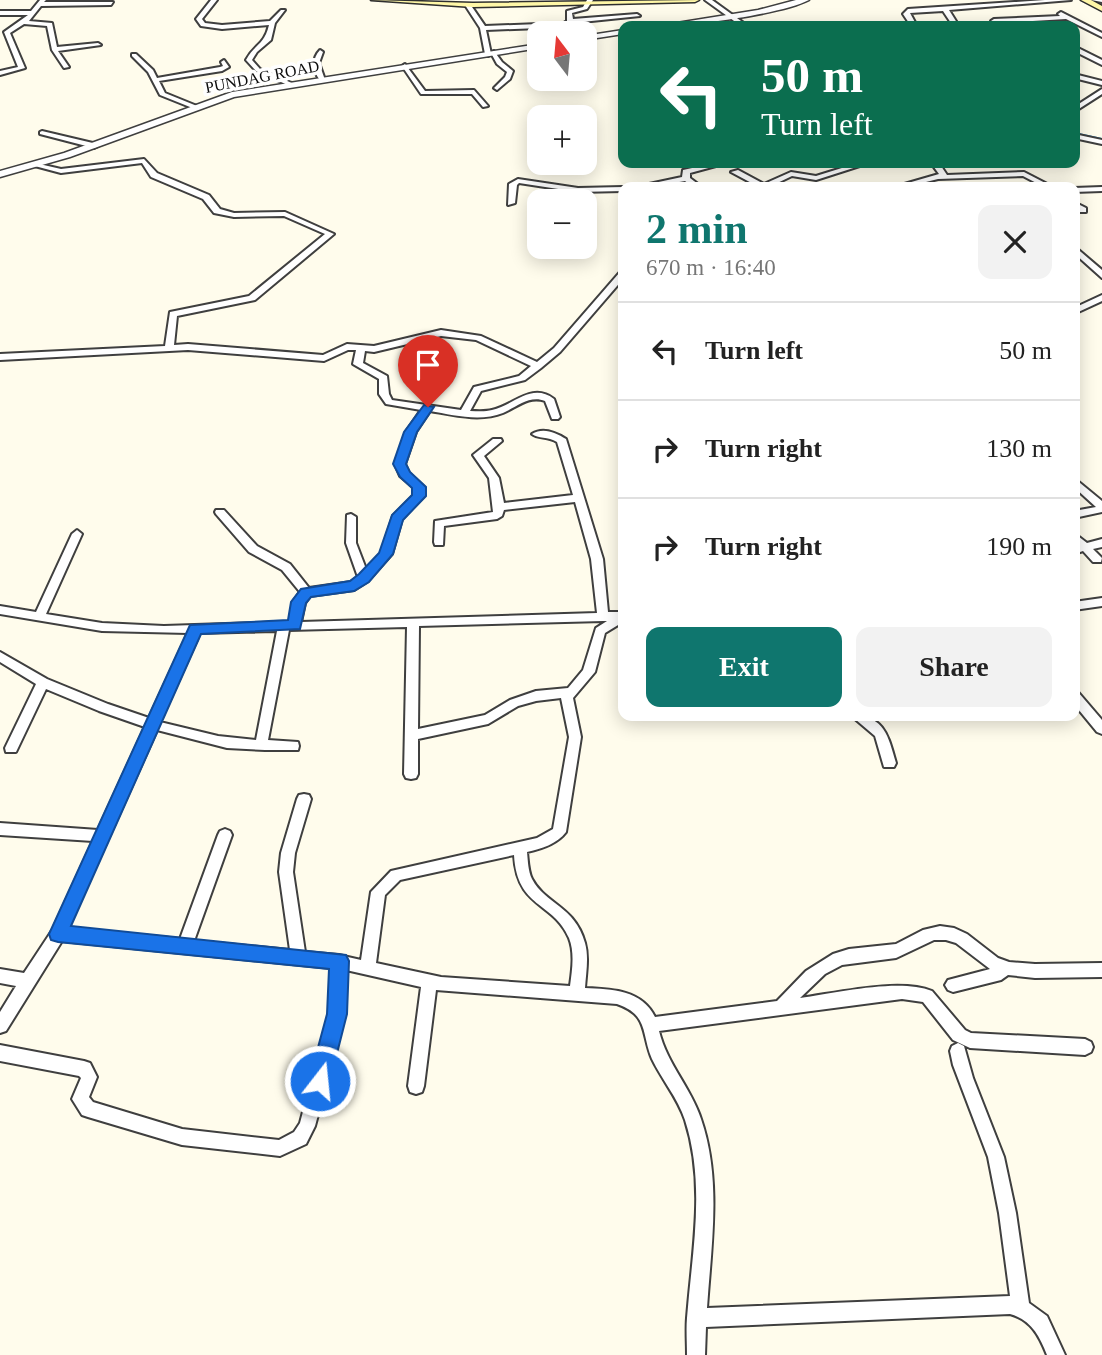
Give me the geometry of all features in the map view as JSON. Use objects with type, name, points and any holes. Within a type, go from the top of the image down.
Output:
[{"type":"main road","points":[[375,0],[468,5],[536,1],[695,0]]},
{"type":"main road","points":[[1085,0],[1102,4]]},
{"type":"main road","points":[[1094,0],[1102,4]]},
{"type":"street","points":[[214,0],[199,19],[204,26],[272,23]]},
{"type":"street","points":[[708,0],[739,21]]},
{"type":"street","points":[[706,21],[805,0]]},
{"type":"street","points":[[942,0],[954,21]]},
{"type":"street","points":[[977,0],[985,7]]},
{"type":"street","points":[[911,21],[906,14],[908,8],[949,9],[1068,0]]},
{"type":"street","points":[[568,21],[569,12],[583,9],[591,1]]},
{"type":"street","points":[[0,73],[22,68],[7,32],[24,22],[42,2],[111,4]]},
{"type":"street","points":[[1042,4],[1076,21]]},
{"type":"street","points":[[468,5],[483,28],[491,53],[510,71],[508,78],[497,88]]},
{"type":"street","points":[[283,11],[272,23],[266,43],[254,51],[249,60],[258,70],[292,85]]},
{"type":"street","points":[[0,13],[33,13]]},
{"type":"street","points":[[588,21],[637,16]]},
{"type":"street","points":[[994,21],[1068,17]]},
{"type":"street","points":[[24,22],[50,24],[55,49],[66,67]]},
{"type":"street","points":[[1080,23],[1102,35]]},
{"type":"street","points":[[483,28],[527,25]]},
{"type":"street","points":[[597,37],[618,34]]},
{"type":"street","points":[[55,49],[98,45]]},
{"type":"street","name":"PUNDAG ROAD","points":[[0,174],[94,146],[232,95],[527,48]]},
{"type":"street","points":[[1080,51],[1102,63]]},
{"type":"street","points":[[1080,53],[1102,51]]},
{"type":"street","points":[[320,52],[316,63],[322,80]]},
{"type":"street","points":[[134,55],[156,80],[162,94],[195,107]]},
{"type":"street","points":[[156,80],[225,68],[224,62]]},
{"type":"street","points":[[405,66],[424,94],[471,92],[485,106]]},
{"type":"street","points":[[1080,79],[1102,83]]},
{"type":"street","points":[[1080,105],[1102,91]]},
{"type":"street","points":[[42,133],[94,146]]},
{"type":"street","points":[[1080,138],[1101,143]]},
{"type":"street","points":[[35,165],[61,171],[144,161],[154,175],[206,197],[217,211],[234,215],[285,214],[330,234],[252,298],[173,314],[169,348]]},
{"type":"street","points":[[686,179],[687,172],[703,168]]},
{"type":"street","points":[[774,182],[791,174],[816,178],[849,168]]},
{"type":"street","points":[[940,168],[945,174],[941,178]]},
{"type":"street","points":[[736,173],[754,182]]},
{"type":"street","points":[[922,182],[941,178],[1024,174],[1039,182]]},
{"type":"street","points":[[668,182],[686,179],[690,182]]},
{"type":"street","points":[[510,202],[513,184],[518,181],[578,190],[618,189]]},
{"type":"street","points":[[1080,190],[1102,189]]},
{"type":"street","points":[[1080,254],[1102,275]]},
{"type":"street","points":[[465,411],[477,389],[516,381],[557,350],[618,280]]},
{"type":"street","points":[[1080,309],[1102,298]]},
{"type":"street","points":[[0,357],[169,348],[314,358],[330,357],[347,347],[361,349],[436,333],[478,338],[538,366]]},
{"type":"street","points":[[361,349],[358,364],[384,378],[386,400],[493,413],[517,401],[543,396],[550,399],[555,417]]},
{"type":"street","points":[[261,745],[290,625],[299,602],[306,592],[354,586],[364,578],[386,554],[397,518],[419,496],[419,487],[404,474],[400,464],[411,432],[428,407]]},
{"type":"street","points":[[537,434],[551,434],[562,441],[597,559],[603,617]]},
{"type":"street","points":[[439,542],[439,523],[494,517],[498,514],[494,478],[478,455],[497,441]]},
{"type":"street","points":[[1080,487],[1102,508]]},
{"type":"street","points":[[499,507],[580,498]]},
{"type":"street","points":[[1080,514],[1102,508]]},
{"type":"street","points":[[220,512],[253,549],[286,567],[306,592]]},
{"type":"street","points":[[351,517],[351,543],[364,578]]},
{"type":"street","points":[[39,617],[77,534]]},
{"type":"street","points":[[1080,549],[1102,543]]},
{"type":"street","points":[[1080,549],[1097,559]]},
{"type":"street","points":[[1080,605],[1102,602]]},
{"type":"street","points":[[0,610],[102,627],[196,629],[618,616]]},
{"type":"street","points":[[368,966],[378,892],[385,882],[396,875],[520,848],[553,838],[559,832],[575,737],[568,708],[571,692],[589,672],[600,631],[618,619]]},
{"type":"street","points":[[411,774],[413,622]]},
{"type":"street","points":[[0,1026],[58,934],[196,629]]},
{"type":"street","points":[[0,656],[43,683],[153,723],[208,739],[293,746]]},
{"type":"street","points":[[10,748],[43,683]]},
{"type":"street","points":[[411,736],[488,719],[514,703],[536,696],[571,692]]},
{"type":"street","points":[[1080,702],[1102,729]]},
{"type":"street","points":[[865,721],[881,733],[889,763]]},
{"type":"street","points":[[298,957],[286,872],[288,853],[304,799]]},
{"type":"street","points":[[0,829],[102,836]]},
{"type":"street","points":[[185,946],[225,835]]},
{"type":"street","points":[[520,848],[523,878],[534,895],[565,921],[575,935],[579,953],[577,994]]},
{"type":"street","points":[[58,934],[340,961],[429,982],[577,994],[637,1003],[646,1011],[660,1056],[683,1092],[694,1122],[706,1174],[696,1355]]},
{"type":"street","points":[[781,1007],[817,972],[833,962],[902,949],[929,934],[956,934],[992,962],[1005,968],[1102,970]]},
{"type":"street","points":[[0,1053],[84,1069],[89,1077],[80,1099],[88,1109],[183,1137],[279,1148],[300,1139],[307,1126],[337,1014],[340,961]]},
{"type":"street","points":[[953,985],[1001,973],[1005,968]]},
{"type":"street","points":[[0,975],[28,981]]},
{"type":"street","points":[[416,1086],[429,982]]},
{"type":"street","points":[[652,1025],[902,992],[928,996],[959,1034],[970,1040],[1085,1047]]},
{"type":"street","points":[[958,1051],[963,1080],[985,1123],[997,1159],[1021,1307]]},
{"type":"street","points":[[696,1318],[1010,1305],[1028,1309],[1039,1321],[1056,1355]]},
{"type":"waterway","points":[[1080,134],[1102,139]]},
{"type":"route","points":[[320,1081],[337,1014],[340,961],[58,934],[196,629],[295,625],[299,602],[306,592],[354,586],[364,578],[386,554],[397,518],[410,508],[419,496],[419,487],[404,474],[400,464],[411,432],[428,407]]}]
